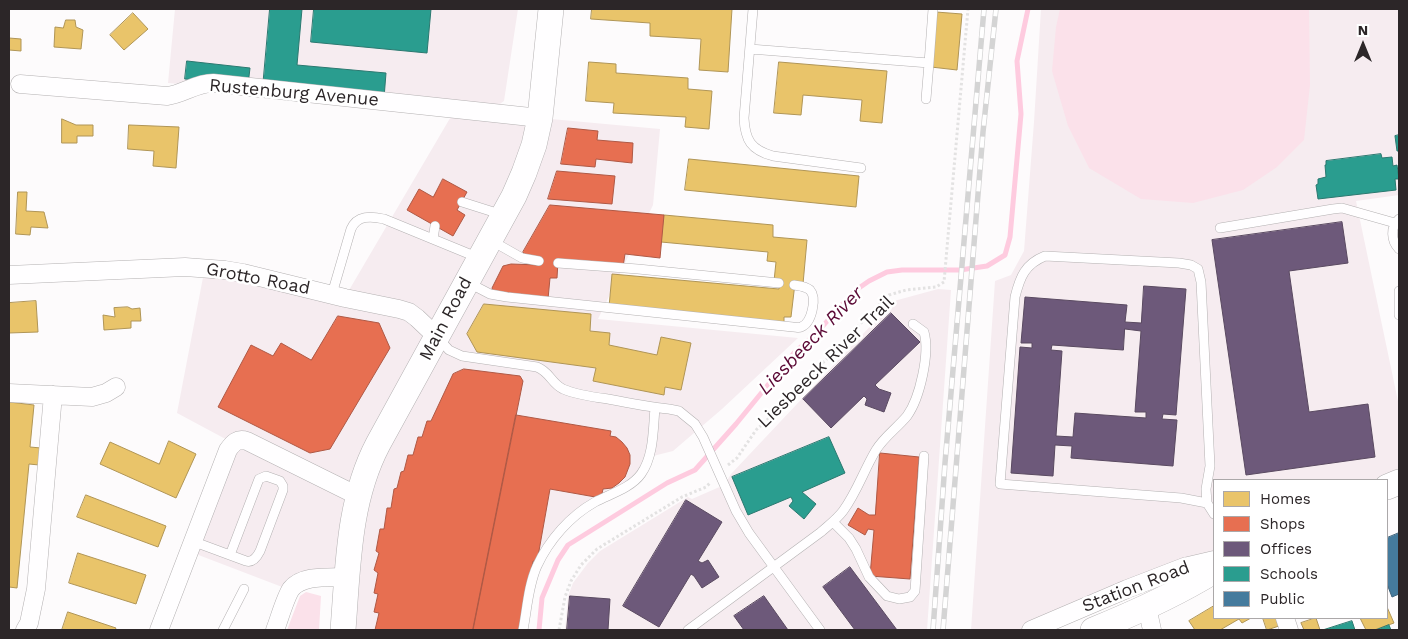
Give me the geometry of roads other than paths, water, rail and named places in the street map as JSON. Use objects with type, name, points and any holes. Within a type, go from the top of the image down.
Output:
[{"type":"main road","name":"Main Road","points":[[343,630],[352,529],[358,496],[373,454],[524,173],[534,145],[540,118],[552,9]]},
{"type":"main road","points":[[1093,630],[1149,619],[1187,588],[1213,572]]},
{"type":"street","name":"Rustenburg Avenue","points":[[20,84],[167,96],[202,84],[213,83],[540,118]]},
{"type":"street","name":"Grotto Road","points":[[9,275],[205,267],[243,273],[399,309],[417,318],[436,336]]},
{"type":"street","points":[[9,393],[92,397],[106,393],[116,387]]},
{"type":"street","points":[[25,630],[29,623],[36,589],[53,395]]},
{"type":"street","points":[[162,629],[192,541],[228,450],[233,443],[236,441],[247,441],[358,496]]},
{"type":"street","name":"Station Road","points":[[1031,630],[1126,589],[1190,565],[1213,560]]},
{"type":"street","points":[[275,630],[290,590],[297,583],[316,578],[348,577]]},
{"type":"lane","points":[[753,9],[744,118],[745,130],[752,146],[762,153],[773,156],[861,168]]},
{"type":"lane","points":[[926,99],[933,9]]},
{"type":"lane","points":[[750,49],[929,63]]},
{"type":"lane","points":[[462,202],[503,215]]},
{"type":"lane","points":[[1220,228],[1333,209],[1350,210],[1397,221],[1392,231],[1392,238],[1399,249]]},
{"type":"lane","points":[[332,294],[350,229],[353,224],[361,219],[374,216],[434,239],[539,261]]},
{"type":"lane","points":[[434,239],[435,226]]},
{"type":"lane","points":[[1207,503],[1181,498],[1000,484],[1015,297],[1020,278],[1035,260],[1045,256],[1179,263],[1191,265],[1198,269],[1201,282],[1210,466],[1206,489],[1207,503],[1213,512]]},
{"type":"lane","points":[[558,263],[779,283]]},
{"type":"lane","points":[[466,282],[497,296],[793,328],[802,327],[808,321],[813,306],[812,292],[803,286],[794,285]]},
{"type":"lane","points":[[1399,291],[1399,315]]},
{"type":"lane","points":[[688,630],[833,522],[851,499],[877,448],[905,418],[916,400],[924,364],[926,338],[924,332],[913,324]]},
{"type":"lane","points":[[436,336],[449,350],[462,356],[538,367],[547,372],[561,388],[568,391],[679,411],[695,424],[703,437],[736,512],[749,533],[820,630]]},
{"type":"lane","points":[[523,630],[530,589],[536,568],[548,547],[578,513],[628,485],[640,476],[651,449],[656,408]]},
{"type":"lane","points":[[833,522],[849,538],[868,577],[887,596],[899,599],[910,597],[915,591],[924,456]]},
{"type":"lane","points":[[192,541],[248,562],[257,556],[283,490],[280,481],[266,476],[259,479],[230,555]]},
{"type":"lane","points":[[223,630],[244,589]]},
{"type":"waterway","name":"Liesbeeck River","points":[[539,630],[542,598],[558,560],[568,545],[667,483],[695,470],[736,424],[794,353],[817,333],[856,290],[887,272],[902,270],[960,270],[987,266],[1005,255],[1010,237],[1021,114],[1017,61],[1028,9]]},
{"type":"railway","points":[[933,630],[945,463],[984,9]]},
{"type":"railway","points":[[943,630],[983,132],[996,9]]}]
